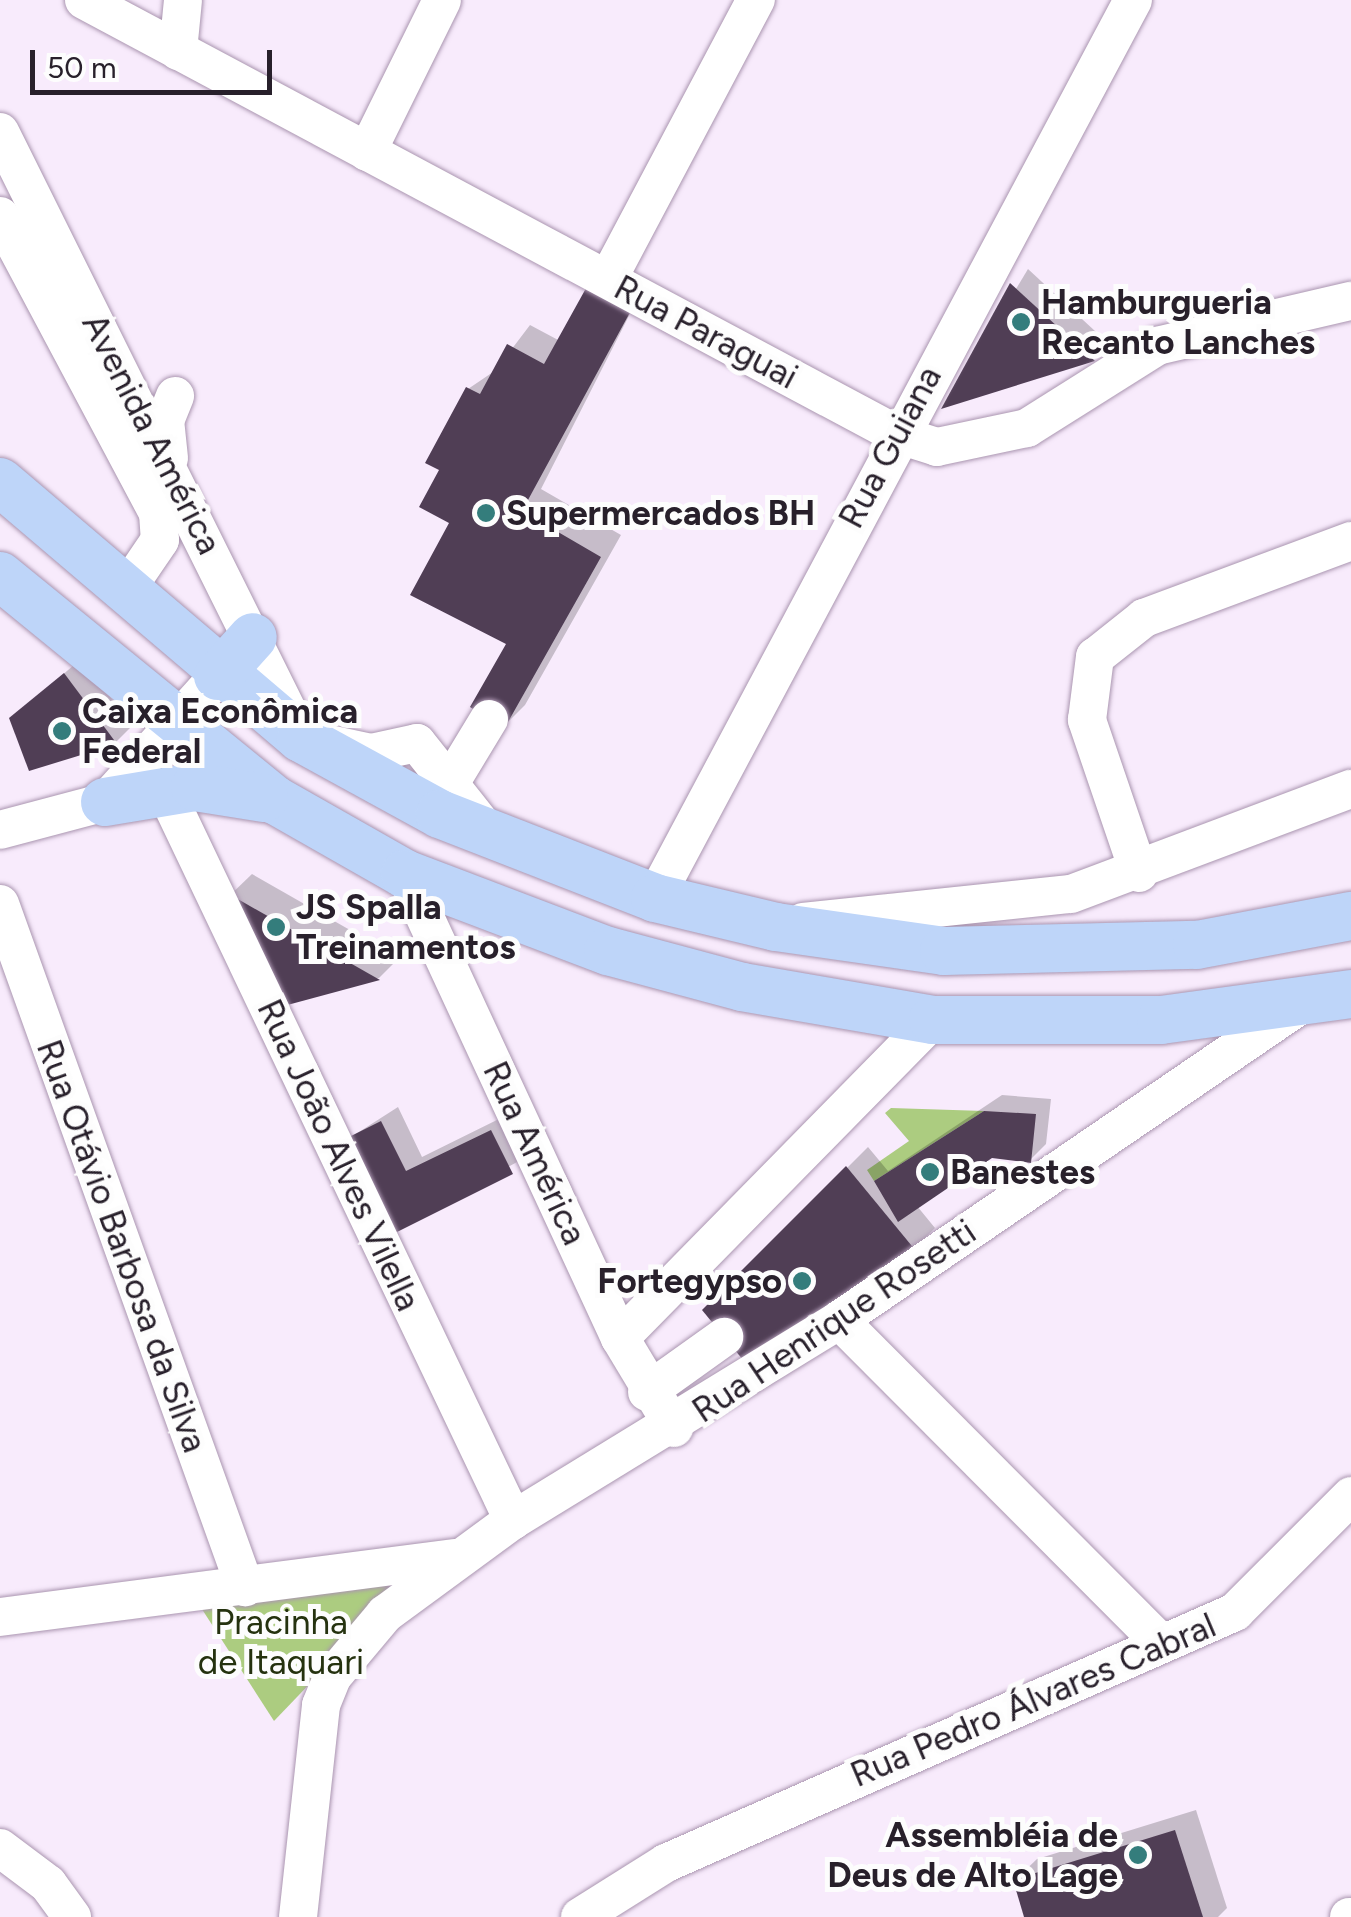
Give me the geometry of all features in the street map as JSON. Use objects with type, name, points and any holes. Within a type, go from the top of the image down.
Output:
[{"type":"main road","points":[[0,482],[126,590],[218,676],[301,738],[496,838],[655,898],[776,928],[944,951],[1088,952],[1197,945],[1351,916]]},
{"type":"main road","points":[[0,576],[173,724],[275,800],[405,874],[608,951],[742,987],[934,1020],[1161,1020],[1298,1006],[1351,994]]},
{"type":"main road","points":[[218,676],[254,637]]},
{"type":"main road","points":[[106,802],[165,790],[275,800]]},
{"type":"street","name":"Rua Paraguai","points":[[84,0],[896,434],[937,447],[987,442],[1157,346],[1351,300]]},
{"type":"street","points":[[178,50],[183,0]]},
{"type":"street","points":[[367,152],[442,0]]},
{"type":"street","points":[[614,286],[756,0]]},
{"type":"street","name":"Rua Guiana","points":[[655,898],[896,434],[1133,0]]},
{"type":"street","name":"Avenida América","points":[[0,132],[301,738]]},
{"type":"street","name":"Avenida América","points":[[0,216],[158,513],[160,540],[126,590]]},
{"type":"street","points":[[173,475],[165,421],[175,396]]},
{"type":"street","points":[[1139,873],[1086,720],[1096,657],[1144,618],[1351,541]]},
{"type":"street","points":[[0,830],[106,802],[218,676]]},
{"type":"street","points":[[446,790],[489,719]]},
{"type":"street","points":[[301,738],[371,753],[417,743],[446,790],[496,838]]},
{"type":"street","points":[[776,928],[842,914],[960,912],[1139,873],[1351,789]]},
{"type":"street","name":"Rua João Alves Vilella","points":[[165,790],[513,1520]]},
{"type":"street","name":"Rua América","points":[[405,874],[620,1338],[647,1392],[674,1428]]},
{"type":"street","name":"Rua Otávio Barbosa da Silva","points":[[0,904],[245,1587]]},
{"type":"street","name":"Rua Henrique Rosetti","points":[[298,1917],[306,1792],[332,1676],[384,1614],[513,1520],[674,1428],[839,1320],[1298,1006]]},
{"type":"street","points":[[620,1338],[934,1020]]},
{"type":"street","points":[[839,1320],[1161,1643]]},
{"type":"street","points":[[647,1392],[724,1337]]},
{"type":"street","name":"Rua Pedro Álvares Cabral","points":[[580,1917],[666,1863],[1236,1612],[1351,1496]]},
{"type":"street","points":[[0,1616],[462,1557]]},
{"type":"street","points":[[0,1848],[48,1884],[72,1917]]},
{"type":"green space","points":[[891,1108],[984,1111],[874,1181],[867,1170],[909,1141],[885,1113]]},
{"type":"green space","name":"Pracinha de Itaquari","points":[[415,1574],[274,1721],[198,1603]]},
{"type":"building","points":[[590,281],[634,305],[522,511],[601,557],[504,729],[470,707],[506,644],[410,595],[449,523],[419,507],[439,470],[425,463],[466,387],[480,394],[507,344],[544,364]]},
{"type":"building","name":"Hamburgueria Recanto Lanches","points":[[1010,283],[1095,361],[941,409]]},
{"type":"building","name":"Caixa Econômica Federal","points":[[64,673],[117,744],[29,771],[9,718]]},
{"type":"building","points":[[229,894],[380,980],[280,1007]]},
{"type":"building","name":"Banestes","points":[[984,1111],[1036,1114],[1031,1163],[992,1158],[898,1222],[874,1181]]},
{"type":"building","points":[[381,1121],[406,1171],[491,1130],[513,1174],[393,1234],[345,1139]]},
{"type":"building","name":"Fortegypso","points":[[846,1166],[916,1251],[748,1366],[702,1310]]},
{"type":"building","name":"Assembléia de Deus de Alto Lage","points":[[1175,1830],[1203,1917],[1024,1917],[1013,1880]]},
{"type":"place","name":"Hamburgueria Recanto Lanches","points":[[1021,322]]},
{"type":"place","name":"Supermercados BH","points":[[486,513]]},
{"type":"place","name":"Caixa Econômica Federal","points":[[62,731]]},
{"type":"place","name":"JS Spalla Treinamentos","points":[[276,927]]},
{"type":"place","name":"Banestes","points":[[930,1172]]},
{"type":"place","name":"Fortegypso","points":[[802,1281]]},
{"type":"place","name":"Assembléia de Deus de Alto Lage","points":[[1138,1855]]}]
